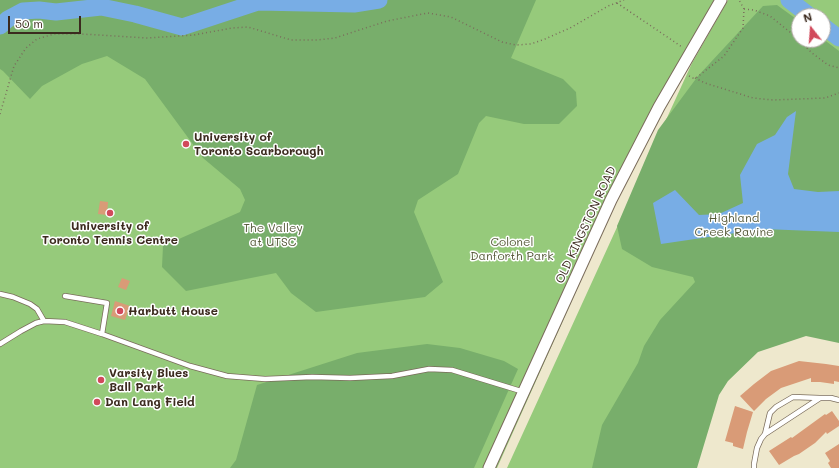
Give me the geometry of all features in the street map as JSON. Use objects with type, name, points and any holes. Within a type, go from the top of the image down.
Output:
[{"type":"street","name":"OLD KINGSTON ROAD","points":[[489,468],[611,200],[659,107],[720,3]]},
{"type":"lane","points":[[0,294],[13,297],[30,304],[36,309],[44,321]]},
{"type":"lane","points":[[65,296],[107,303],[102,334]]},
{"type":"lane","points":[[0,344],[21,331],[44,321],[65,322],[190,366],[227,376],[265,379],[312,377],[350,378],[392,376],[429,369],[452,370],[524,392]]},
{"type":"lane","points":[[765,434],[770,413],[776,407],[793,397],[831,398],[839,400]]},
{"type":"lane","points":[[754,468],[757,448],[765,434],[820,398]]},
{"type":"path","points":[[0,114],[14,66],[26,48],[37,39],[54,34],[148,38],[194,35],[232,28],[248,27],[291,40],[317,40],[335,38],[387,21],[428,14],[451,17],[502,42],[516,45],[531,44],[545,39],[570,28],[608,6],[624,0]]},
{"type":"path","points":[[695,78],[724,56],[743,28],[744,9],[739,0]]},
{"type":"path","points":[[617,3],[691,53]]},
{"type":"path","points":[[744,9],[754,10],[770,16],[812,53],[828,65],[839,68]]},
{"type":"path","points":[[680,71],[687,76],[705,83],[753,98],[773,100],[825,98],[839,93]]},
{"type":"green space","name":"The Valley at UTSC","points":[[0,0],[714,0],[672,77],[497,468],[0,468]]},
{"type":"green space","points":[[0,0],[536,0],[511,58],[563,79],[576,92],[577,106],[559,124],[524,124],[486,116],[479,123],[458,174],[418,200],[414,212],[443,282],[425,297],[316,312],[291,293],[276,273],[186,291],[162,267],[163,246],[240,212],[245,200],[240,189],[203,158],[145,79],[107,56],[82,64],[42,86],[30,99],[0,69]]},
{"type":"green space","name":"Highland Creek Ravine","points":[[728,0],[839,0],[839,330],[773,324],[711,356],[671,468],[507,468],[692,63]]},
{"type":"green space","name":"Highland Creek Ravine","points":[[777,5],[791,15],[791,48],[831,48],[831,45],[839,51],[839,343],[806,336],[758,352],[728,381],[719,395],[697,468],[592,468],[602,425],[638,363],[644,346],[660,320],[695,282],[693,277],[652,267],[622,249],[617,226],[658,130],[698,76],[763,6]]},
{"type":"green space","points":[[427,344],[460,348],[504,361],[518,369],[474,468],[230,468],[236,460],[257,385],[357,353]]},
{"type":"water","points":[[796,111],[788,174],[794,189],[818,192],[839,191],[839,232],[763,229],[661,244],[653,203],[675,190],[699,215],[719,214],[743,203],[740,175],[757,144],[775,135],[787,117]]},
{"type":"building","points":[[100,201],[108,202],[107,215],[98,214]]},
{"type":"building","points":[[122,278],[130,281],[126,290],[118,287]]},
{"type":"building","name":"Harbutt House","points":[[115,301],[130,306],[125,320],[111,316]]},
{"type":"building","points":[[799,361],[839,366],[839,382],[834,381],[834,384],[811,382],[811,378],[781,388],[766,399],[754,411],[740,396],[771,371]]},
{"type":"building","points":[[735,406],[753,412],[743,449],[733,446],[733,443],[725,441]]},
{"type":"building","points":[[832,411],[839,421],[839,426],[827,434],[826,432],[815,443],[779,465],[769,451],[791,437],[792,438],[825,414],[826,415]]},
{"type":"building","points":[[839,444],[839,468],[831,468],[828,463],[830,461],[825,453]]},
{"type":"waterway","points":[[0,26],[8,19],[23,11],[39,10],[56,12],[101,7],[135,14],[182,27],[258,2],[354,4],[379,0]]},
{"type":"waterway","points":[[789,0],[800,8]]},
{"type":"waterway","points":[[831,32],[839,38]]},
{"type":"place","name":"University of Toronto Scarborough","points":[[186,144]]},
{"type":"place","name":"University of Toronto Tennis Centre","points":[[110,213]]},
{"type":"place","name":"Harbutt House","points":[[120,311]]},
{"type":"place","name":"Varsity Blues Ball Park","points":[[101,380]]},
{"type":"place","name":"Dan Lang Field","points":[[97,402]]},
{"type":"park label","name":"Colonel Danforth Park","points":[[512,249]]}]
